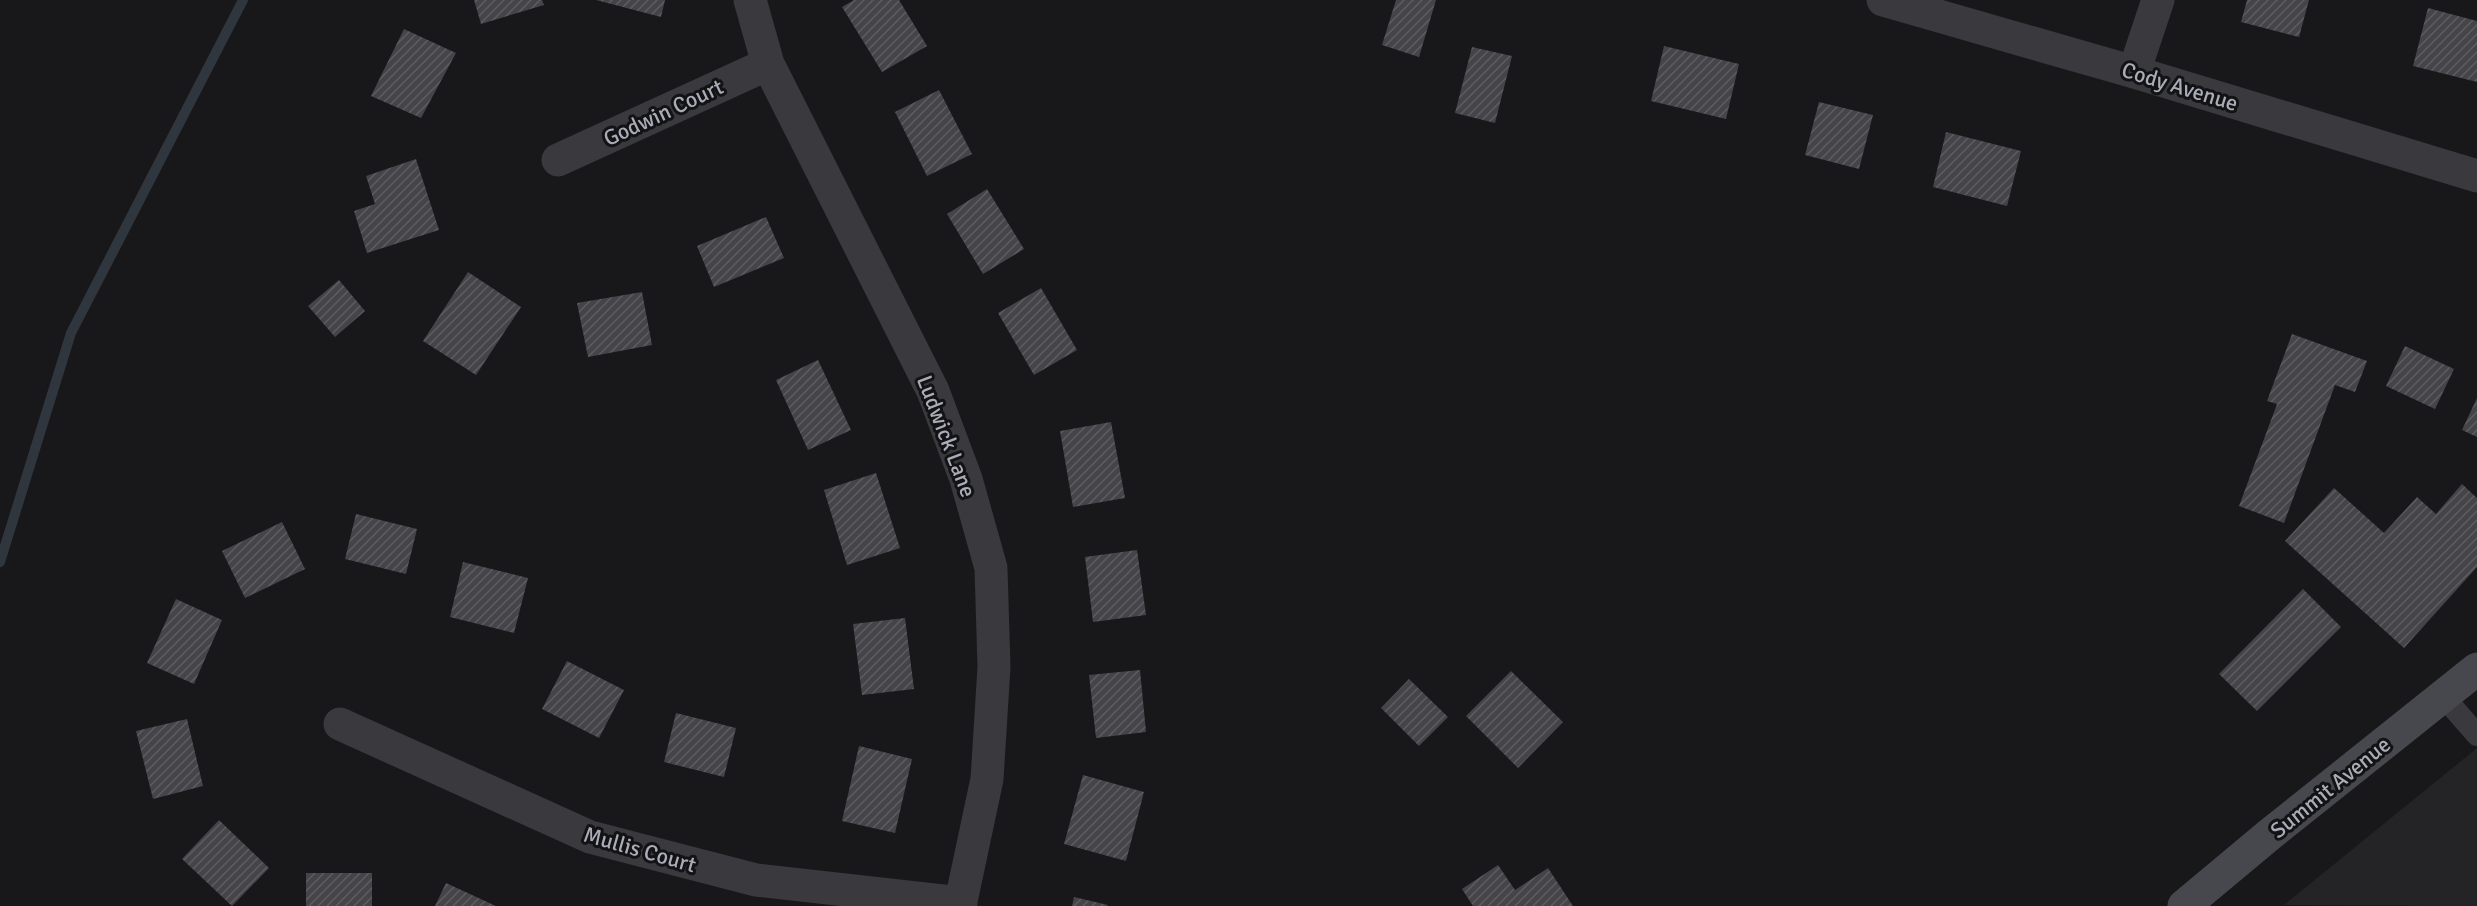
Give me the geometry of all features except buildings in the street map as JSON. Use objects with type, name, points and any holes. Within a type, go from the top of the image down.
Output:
[{"type":"main road","name":"Summit Avenue","points":[[2184,906],[2477,669]]},
{"type":"street","name":"Ludwick Lane","points":[[750,0],[768,64],[933,391],[966,479],[991,568],[994,667],[987,779],[961,905]]},
{"type":"street","name":"Cody Avenue","points":[[1883,0],[2134,72],[2477,176]]},
{"type":"street","points":[[2134,72],[2158,0]]},
{"type":"street","name":"Godwin Court","points":[[558,160],[768,64]]},
{"type":"street","name":"Mullis Court","points":[[340,724],[591,837],[756,880],[961,905]]},
{"type":"lane","points":[[2443,696],[2477,735]]},
{"type":"shaded area","points":[[2477,748],[2477,906],[2284,905]]},
{"type":"waterway","points":[[0,562],[71,333],[243,0]]}]
